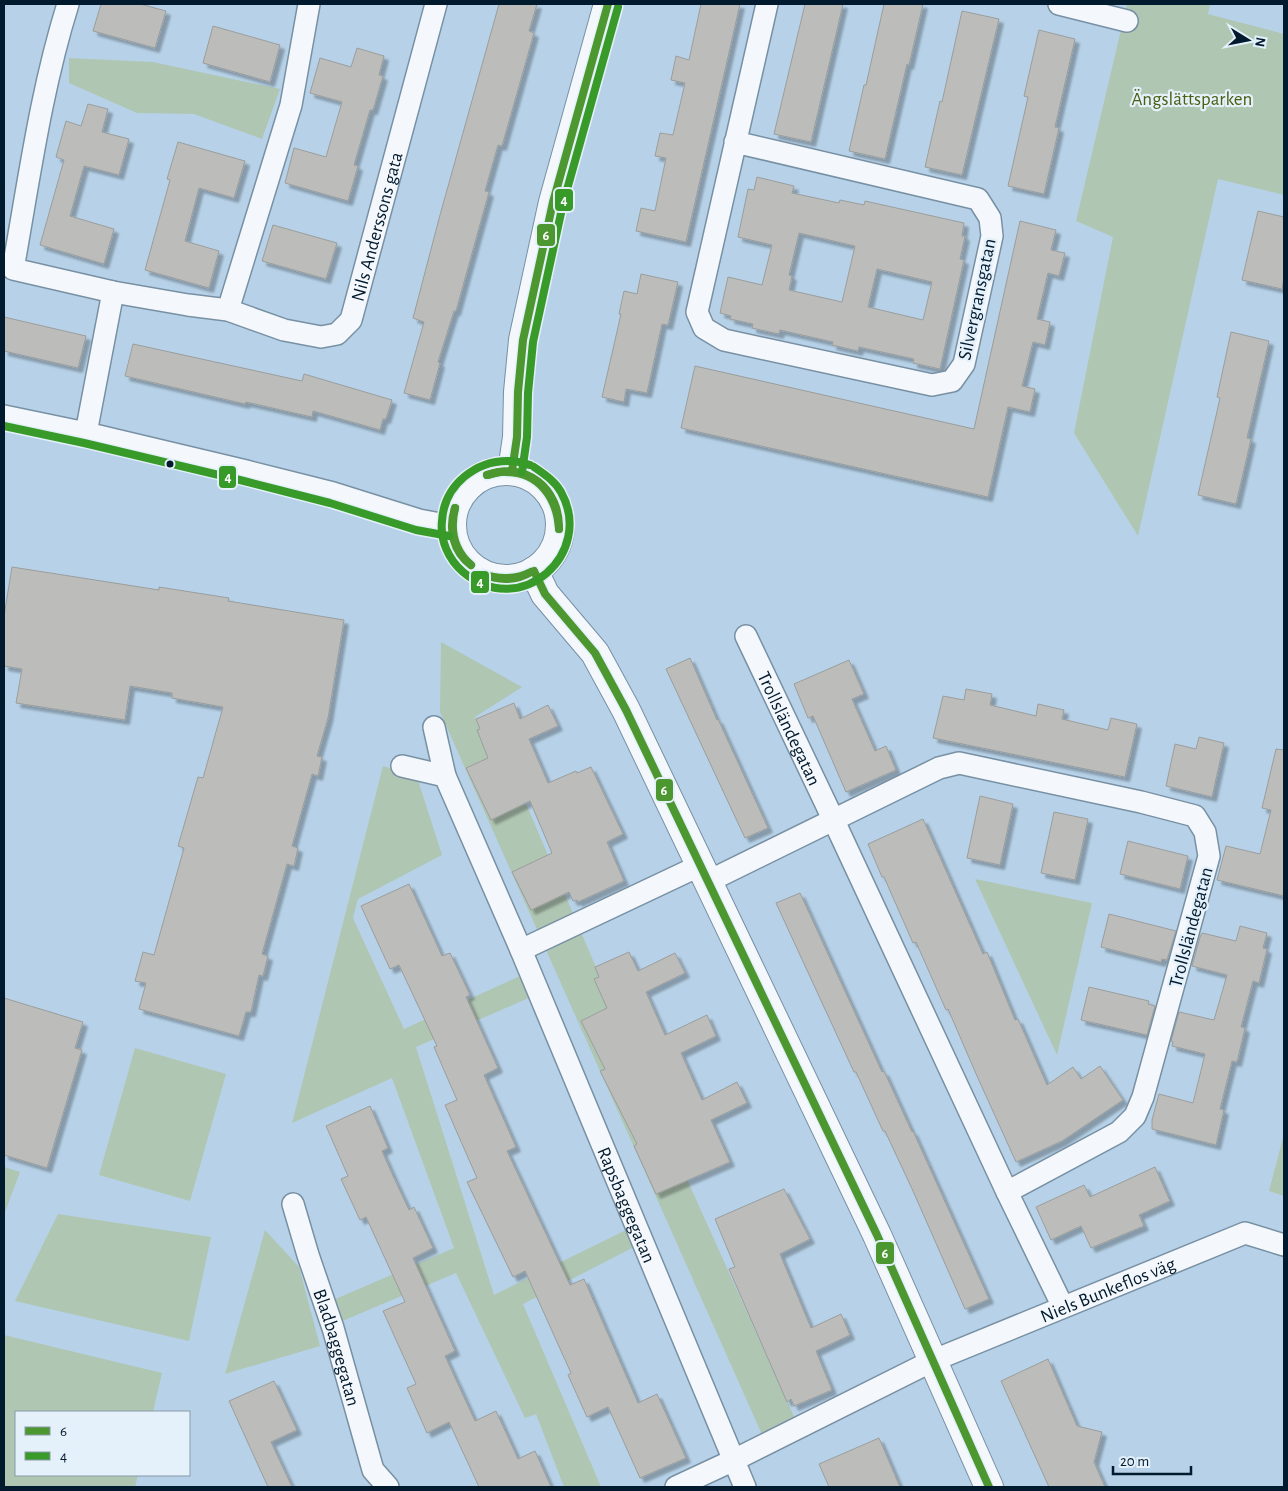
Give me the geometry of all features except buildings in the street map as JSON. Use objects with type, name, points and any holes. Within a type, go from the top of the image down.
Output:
[{"type":"street","name":"Nils Anderssons gata","points":[[68,4],[58,35],[8,268],[114,292],[188,306],[228,310],[284,330],[321,337],[337,334],[351,320],[436,4]]},
{"type":"street","points":[[228,310],[291,105],[309,4]]},
{"type":"street","points":[[512,471],[517,437],[518,392],[523,340],[553,202],[608,4]]},
{"type":"street","name":"Silvergransgatan","points":[[735,142],[978,199],[990,218],[992,236],[964,364],[952,381],[932,385],[724,340],[704,328],[697,312],[735,142],[766,4]]},
{"type":"street","points":[[1059,4],[1127,21]]},
{"type":"street","points":[[86,433],[114,292]]},
{"type":"street","points":[[4,416],[86,433],[323,490],[419,520],[451,526]]},
{"type":"street","points":[[512,471],[528,475],[542,485],[552,498],[558,513],[560,530],[555,546],[547,560],[534,571],[516,578],[497,579],[479,572],[465,561],[455,544],[451,526],[454,507],[463,491],[477,479],[494,472],[512,471]]},
{"type":"street","points":[[534,571],[545,594],[595,653],[630,718],[873,1226],[989,1487]]},
{"type":"street","name":"Trollsländegatan","points":[[746,636],[1007,1192],[1063,1307]]},
{"type":"street","name":"Rapsbaggegatan","points":[[434,727],[445,776],[521,950],[745,1487]]},
{"type":"street","name":"Trollsländegatan","points":[[705,873],[834,821],[940,768],[959,763],[1141,802],[1194,816],[1206,832],[1209,856],[1143,1097],[1135,1116],[1119,1132],[1007,1192]]},
{"type":"street","points":[[402,766],[445,776]]},
{"type":"street","points":[[521,950],[705,873]]},
{"type":"street","name":"Bladbaggegatan","points":[[293,1204],[333,1328],[373,1470],[388,1487]]},
{"type":"street","name":"Niels Bunkeflos väg","points":[[932,1361],[1245,1232],[1284,1245]]},
{"type":"street","points":[[676,1487],[932,1361]]},
{"type":"green space","name":"Ängslättsparken","points":[[1127,4],[1210,4],[1208,14],[1284,34],[1284,195],[1218,179],[1138,536],[1074,433],[1113,237],[1076,221]]},
{"type":"green space","points":[[69,58],[153,62],[280,89],[262,139],[194,114],[137,113],[69,83]]},
{"type":"green space","points":[[441,642],[522,687],[475,717],[505,784],[524,799],[685,1175],[796,1421],[764,1439],[440,712]]},
{"type":"green space","points":[[383,766],[417,777],[442,855],[358,899],[353,918],[404,1029],[522,975],[531,997],[416,1047],[494,1295],[628,1229],[636,1246],[523,1304],[601,1487],[564,1487],[536,1414],[525,1418],[456,1273],[340,1322],[333,1300],[454,1248],[392,1078],[292,1123]]},
{"type":"green space","points":[[975,879],[1092,903],[1057,1055]]},
{"type":"green space","points":[[135,1048],[226,1074],[190,1201],[99,1175]]},
{"type":"green space","points":[[1284,1134],[1284,1196],[1269,1191]]},
{"type":"green space","points":[[4,1167],[20,1172],[4,1215]]},
{"type":"green space","points":[[58,1214],[211,1237],[189,1341],[15,1301]]},
{"type":"green space","points":[[265,1230],[299,1267],[320,1346],[225,1374]]},
{"type":"green space","points":[[4,1335],[162,1373],[153,1411],[15,1411],[15,1476],[138,1476],[135,1487],[4,1487]]},
{"type":"transit line","name":"6","points":[[512,471],[517,437],[518,392],[523,340],[553,202],[608,4]]},
{"type":"transit line","name":"4","points":[[522,472],[527,437],[528,393],[533,342],[563,204],[618,7]]},
{"type":"transit line","name":"4","points":[[4,426],[244,481],[330,503],[416,530],[449,536]]},
{"type":"transit line","name":"4","points":[[530,465],[514,461],[486,464],[464,477],[449,496],[444,508],[442,535],[449,555],[463,572],[485,585],[508,589],[528,584],[546,573],[560,557],[568,537],[569,515],[559,488],[534,467]]},
{"type":"transit line","name":"6","points":[[487,475],[501,472],[518,473],[537,482],[550,497],[555,507],[559,529]]},
{"type":"transit line","name":"6","points":[[487,475],[515,472],[527,475],[538,481],[554,501],[558,514],[559,529]]},
{"type":"transit line","name":"6","points":[[455,508],[453,524],[455,539],[461,553],[471,565]]},
{"type":"transit line","name":"6","points":[[455,508],[452,524],[454,540],[460,554],[471,565]]},
{"type":"transit line","name":"6","points":[[534,571],[545,594],[595,653],[626,710],[877,1235],[989,1487]]},
{"type":"transit line","name":"6","points":[[483,574],[507,578],[531,572]]},
{"type":"transit line","name":"6","points":[[483,574],[507,579],[520,577],[531,572]]}]
